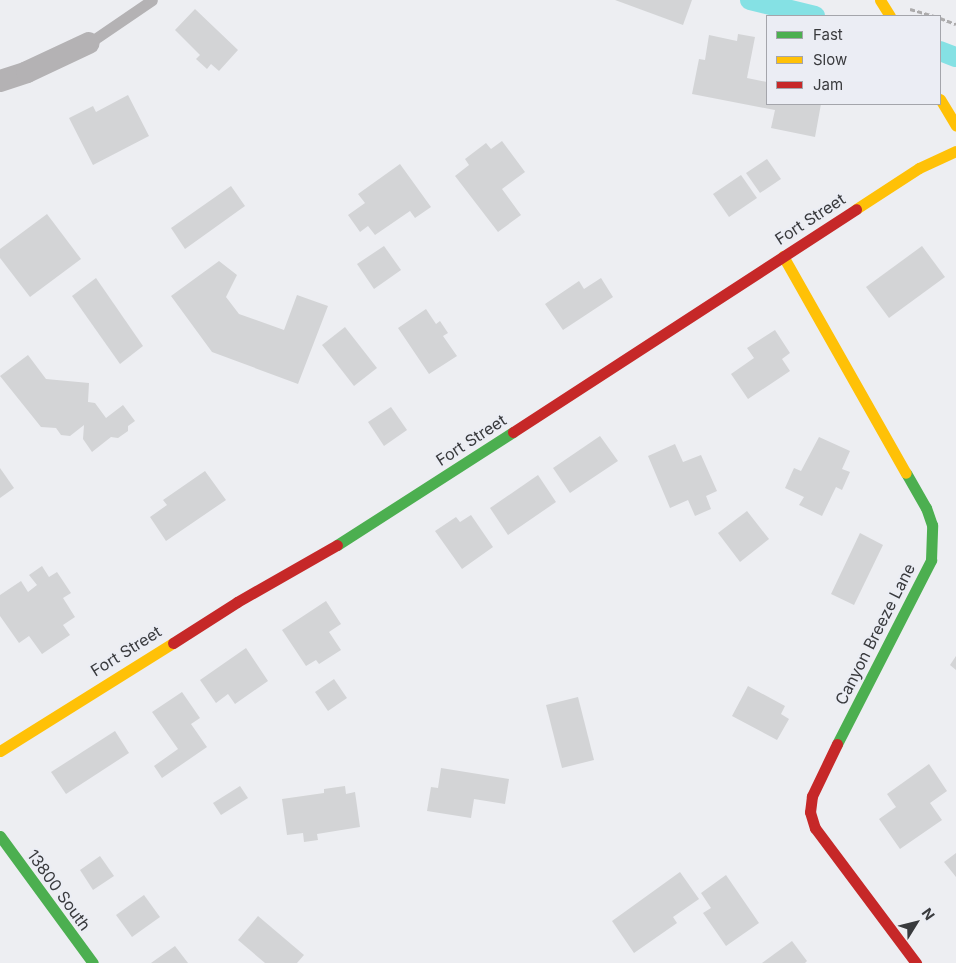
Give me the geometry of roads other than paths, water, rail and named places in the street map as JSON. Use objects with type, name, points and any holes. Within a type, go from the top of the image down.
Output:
[{"type":"street","points":[[880,0],[889,15]]},
{"type":"street","points":[[0,81],[27,72],[88,43]]},
{"type":"street","points":[[941,101],[956,126]]},
{"type":"street","name":"Fort Street","points":[[0,751],[237,602],[351,537],[919,168],[956,152]]},
{"type":"street","name":"Canyon Breeze Lane","points":[[783,256],[926,508],[932,525],[931,560],[818,781],[812,796],[810,812],[815,828],[916,963]]},
{"type":"street","name":"13800 South","points":[[0,836],[92,963]]},
{"type":"lane","points":[[88,43],[152,0]]},
{"type":"waterway","points":[[750,0],[811,15]]},
{"type":"waterway","points":[[941,51],[956,57]]}]
